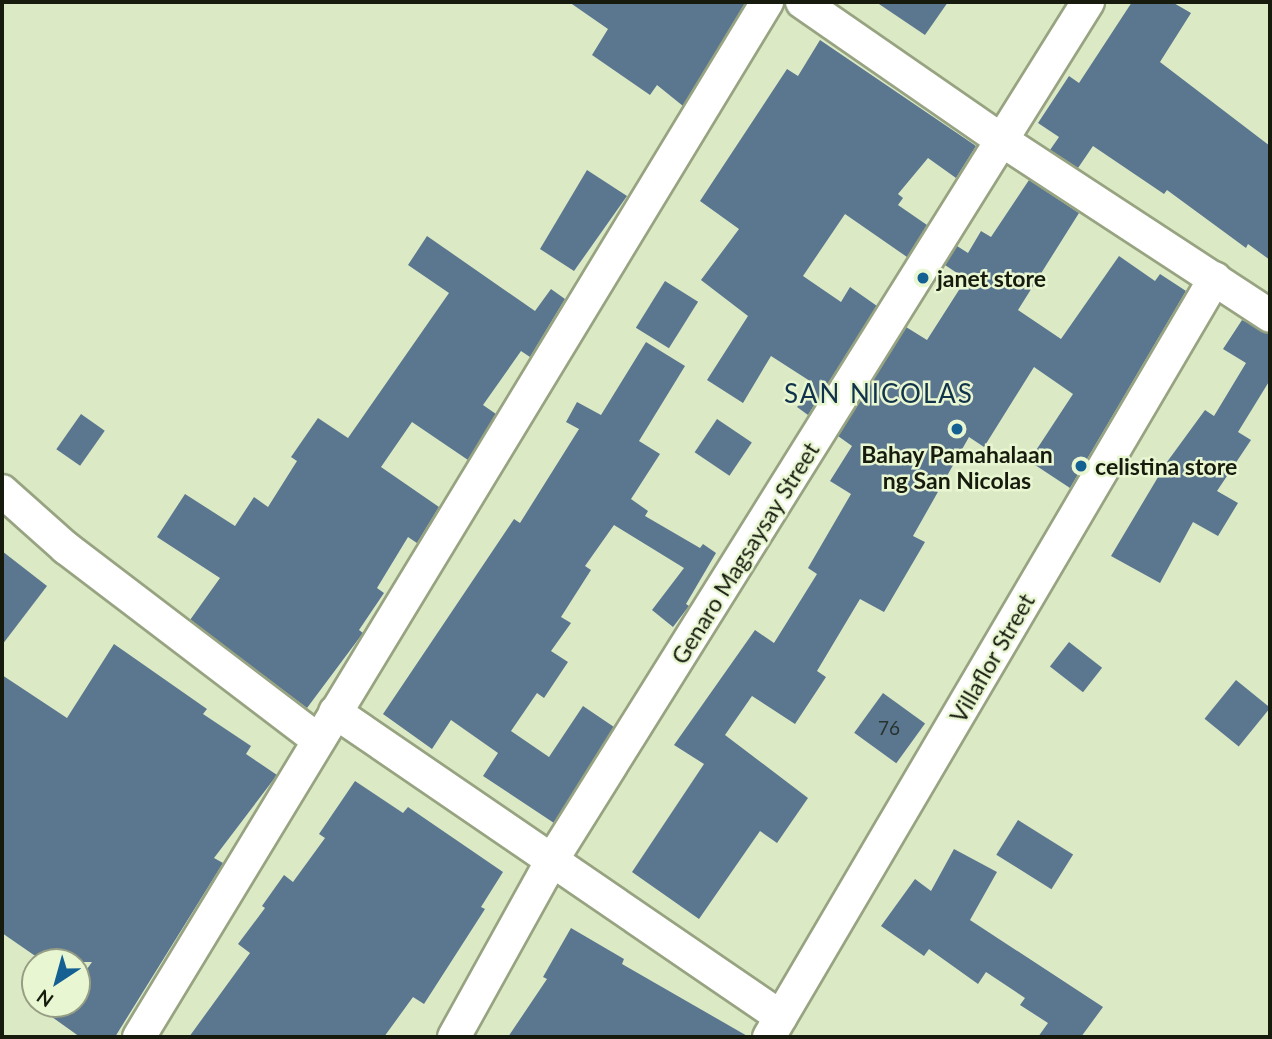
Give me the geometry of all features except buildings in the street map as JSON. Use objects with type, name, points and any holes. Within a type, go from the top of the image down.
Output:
[{"type":"street","points":[[139,1037],[317,739],[767,2]]},
{"type":"street","points":[[802,2],[1003,141],[1270,316]]},
{"type":"street","name":"Genaro Magsaysay Street","points":[[454,1037],[552,860],[1088,2]]},
{"type":"street","name":"Villaflor Street","points":[[775,1027],[1215,278]]},
{"type":"street","points":[[2,491],[66,548],[317,739]]},
{"type":"street","points":[[335,712],[552,860],[775,1027]]},
{"type":"place","name":"janet store","points":[[923,278]]},
{"type":"place","name":"Bahay Pamahalaan ng San Nicolas","points":[[957,429]]},
{"type":"place","name":"celistina store","points":[[1081,466]]},
{"type":"district","name":"SAN NICOLAS","points":[[879,394]]}]
